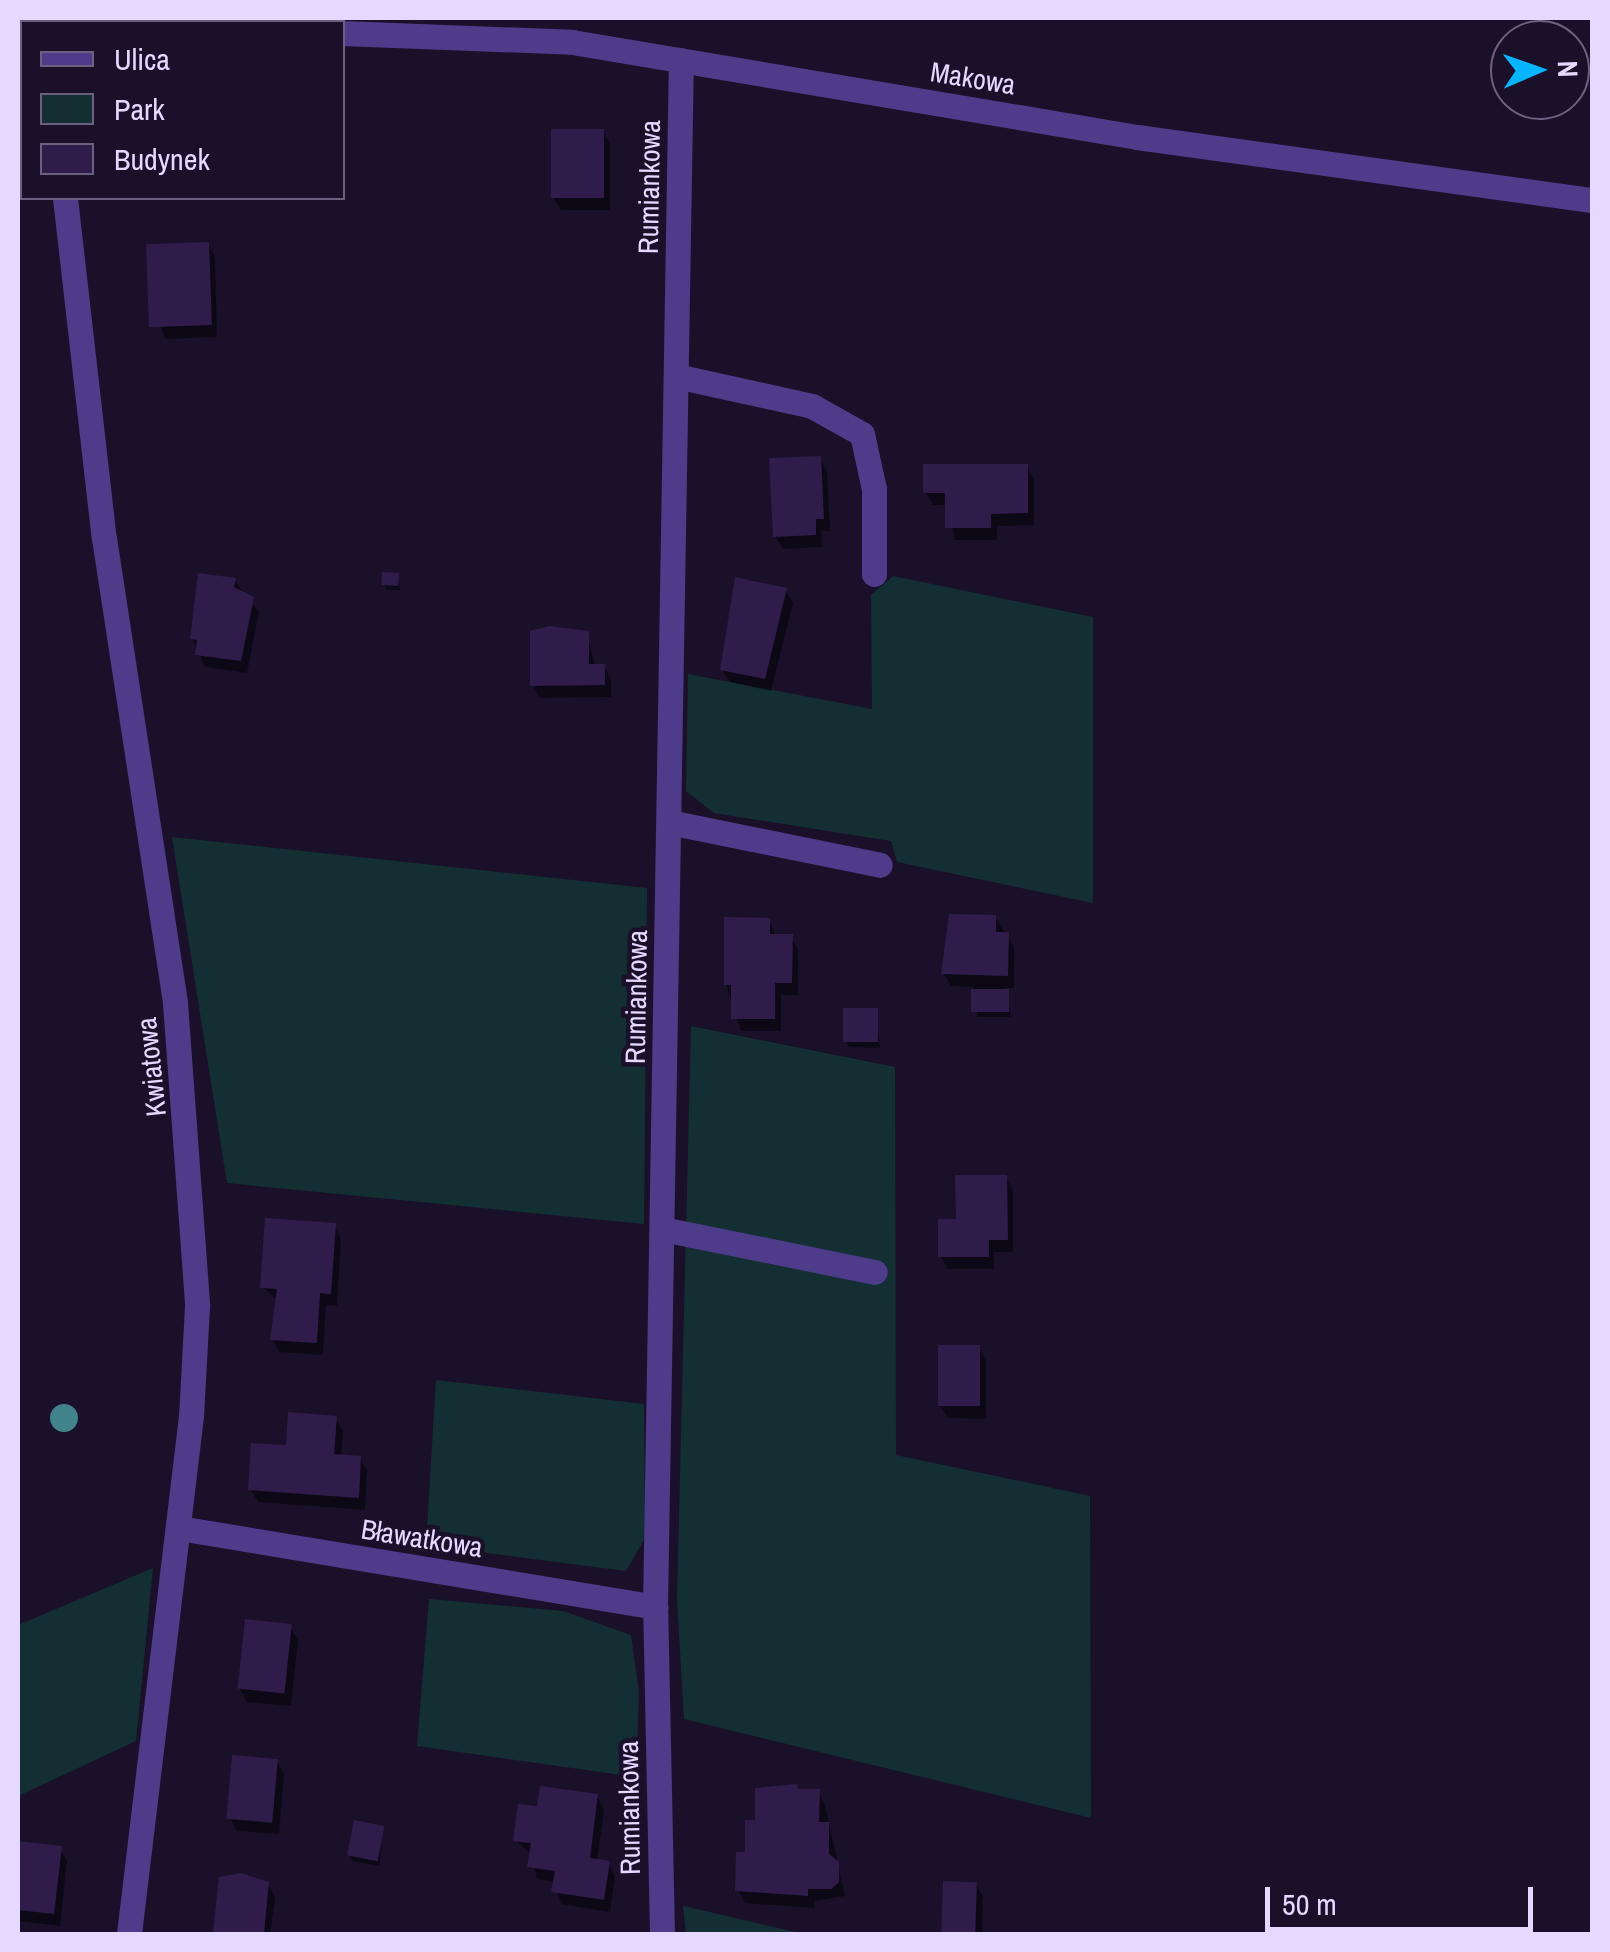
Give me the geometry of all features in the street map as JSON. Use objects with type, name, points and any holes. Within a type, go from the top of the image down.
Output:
[{"type":"street","name":"Makowa","points":[[345,33],[572,42],[1137,137],[1592,200]]},
{"type":"street","name":"Rumiankowa","points":[[662,1934],[655,1606],[682,60]]},
{"type":"street","name":"Kwiatowa","points":[[65,200],[104,538],[187,1125],[196,1306],[179,1528],[129,1934]]},
{"type":"street","points":[[676,376],[812,406],[841,416],[862,434],[874,488],[874,574]]},
{"type":"street","points":[[669,822],[880,865]]},
{"type":"street","points":[[662,1229],[875,1272]]},
{"type":"street","name":"Bławatkowa","points":[[179,1528],[655,1606]]},
{"type":"green space","points":[[893,576],[1093,617],[1093,903],[897,862],[891,841],[714,813],[686,791],[688,674],[872,709],[871,595]]},
{"type":"green space","points":[[172,837],[647,888],[644,1224],[227,1183]]},
{"type":"green space","points":[[691,1026],[895,1067],[896,1455],[1090,1496],[1091,1818],[684,1719],[677,1599]]},
{"type":"green space","points":[[436,1380],[644,1404],[645,1538],[626,1571],[426,1545]]},
{"type":"green space","points":[[153,1568],[136,1741],[18,1796],[18,1625]]},
{"type":"green space","points":[[429,1599],[563,1611],[631,1635],[639,1692],[636,1777],[417,1746]]},
{"type":"green space","points":[[684,1906],[804,1934],[686,1934]]},
{"type":"building","points":[[551,129],[604,129],[604,198],[551,198]]},
{"type":"building","points":[[209,242],[212,325],[149,327],[146,244]]},
{"type":"building","points":[[821,456],[824,519],[816,519],[816,535],[773,537],[769,458]]},
{"type":"building","points":[[923,464],[1028,464],[1028,513],[991,514],[991,528],[945,528],[945,493],[923,493]]},
{"type":"building","points":[[382,572],[399,573],[398,586],[381,585]]},
{"type":"building","points":[[198,573],[236,578],[234,587],[254,597],[241,661],[195,655],[197,640],[190,639]]},
{"type":"building","points":[[735,577],[787,588],[765,679],[720,670]]},
{"type":"building","points":[[549,626],[589,631],[589,664],[605,664],[605,685],[530,686],[530,631]]},
{"type":"building","points":[[949,914],[996,915],[996,932],[1009,932],[1008,976],[941,974]]},
{"type":"building","points":[[724,917],[770,918],[770,934],[793,934],[792,983],[775,983],[775,1019],[731,1019],[731,985],[724,985]]},
{"type":"building","points":[[971,989],[1009,989],[1009,1012],[971,1012]]},
{"type":"building","points":[[843,1008],[878,1008],[878,1042],[843,1042]]},
{"type":"building","points":[[955,1175],[1007,1175],[1008,1240],[989,1240],[989,1257],[938,1257],[938,1219],[956,1219]]},
{"type":"building","points":[[265,1218],[336,1223],[331,1294],[320,1293],[317,1343],[270,1340],[277,1289],[260,1288]]},
{"type":"building","points":[[938,1345],[980,1345],[980,1406],[938,1406]]},
{"type":"building","points":[[288,1412],[337,1416],[334,1454],[361,1456],[359,1498],[248,1490],[251,1443],[286,1445]]},
{"type":"building","points":[[245,1619],[292,1624],[284,1694],[238,1689]]},
{"type":"building","points":[[232,1755],[278,1759],[272,1823],[226,1819]]},
{"type":"building","points":[[797,1784],[798,1789],[820,1789],[819,1822],[829,1822],[829,1854],[839,1862],[839,1882],[831,1889],[808,1889],[808,1896],[735,1891],[736,1852],[745,1852],[745,1820],[755,1820],[755,1788]]},
{"type":"building","points":[[540,1786],[598,1794],[590,1858],[610,1861],[604,1900],[551,1892],[555,1871],[527,1867],[531,1843],[513,1841],[518,1804],[537,1806]]},
{"type":"building","points":[[354,1820],[384,1826],[378,1861],[347,1855]]},
{"type":"building","points":[[18,1841],[62,1846],[54,1914],[18,1910]]},
{"type":"building","points":[[241,1873],[269,1882],[264,1934],[213,1934],[219,1877]]},
{"type":"building","points":[[943,1881],[977,1882],[975,1934],[941,1934]]}]
